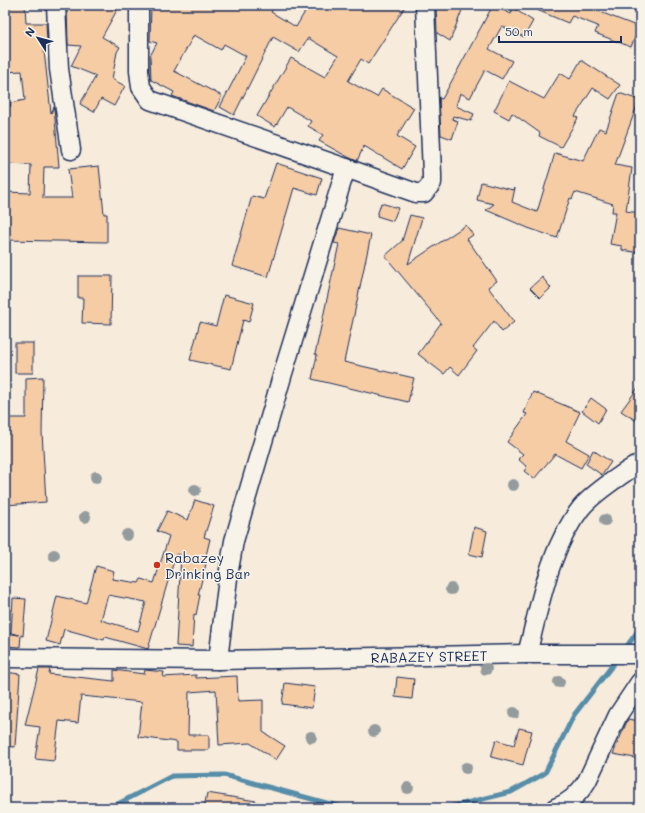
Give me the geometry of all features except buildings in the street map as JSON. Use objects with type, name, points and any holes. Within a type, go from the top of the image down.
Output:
[{"type":"street","points":[[56,5],[59,69],[72,150]]},
{"type":"street","points":[[139,5],[141,87],[150,100],[416,193],[424,193],[429,189],[432,174],[426,5]]},
{"type":"street","points":[[218,660],[228,570],[234,541],[283,373],[346,168]]},
{"type":"street","points":[[527,654],[543,591],[566,532],[582,507],[608,485],[640,464]]},
{"type":"street","name":"RABAZEY STREET","points":[[5,658],[218,660],[527,654],[640,654]]},
{"type":"street","points":[[555,808],[572,800],[581,790],[618,715],[640,682]]},
{"type":"waterway","points":[[624,650],[640,628]]},
{"type":"waterway","points":[[446,808],[511,792],[545,773],[574,715],[618,658]]},
{"type":"waterway","points":[[110,808],[172,776],[224,775],[345,808]]},
{"type":"place","name":"Rabazey Drinking Bar","points":[[157,565]]}]
